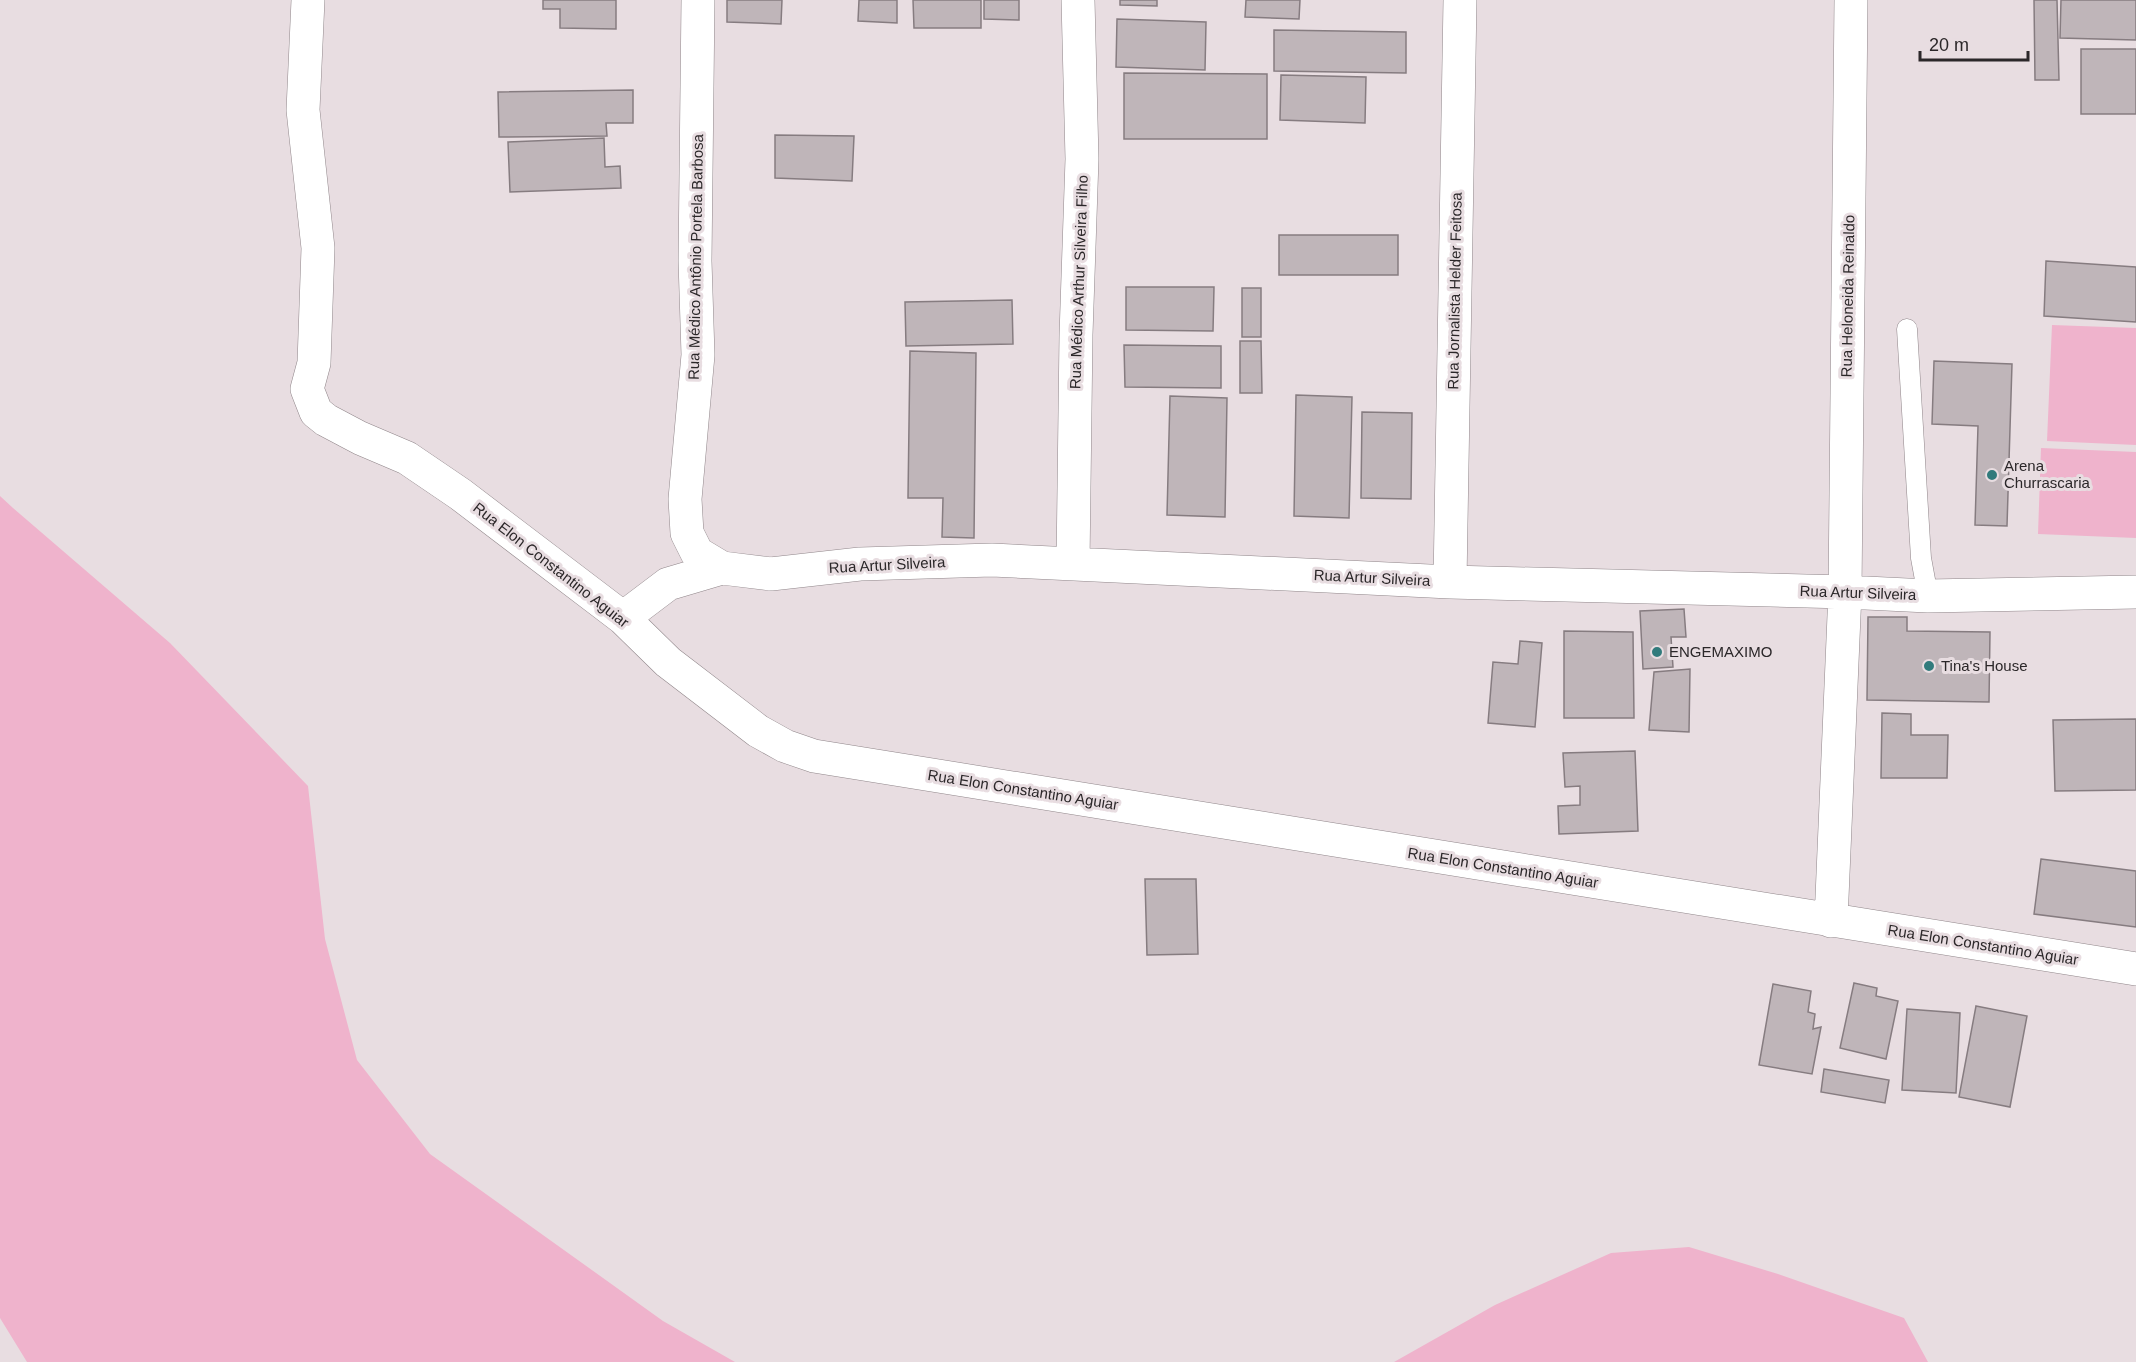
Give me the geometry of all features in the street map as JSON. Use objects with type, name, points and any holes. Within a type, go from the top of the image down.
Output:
[{"type":"street","name":"Rua Elon Constantino Aguiar","points":[[308,0],[303,110],[318,248],[314,363],[307,389],[316,412],[326,420],[360,438],[407,458],[460,494],[623,618],[668,662],[758,731],[785,746],[814,756],[2136,969]]},
{"type":"street","name":"Rua Médico Antônio Portela Barbosa","points":[[698,0],[695,261],[698,354],[685,499],[687,533],[697,553],[723,568]]},
{"type":"street","name":"Rua Médico Arthur Silveira Filho","points":[[1072,564],[1082,159],[1078,0]]},
{"type":"street","name":"Rua Jornalista Helder Feitosa","points":[[1450,582],[1460,0]]},
{"type":"street","name":"Rua Heloneida Reinaldo","points":[[1831,921],[1845,592],[1851,0]]},
{"type":"street","name":"Rua Artur Silveira","points":[[623,618],[668,584],[723,568],[771,574],[860,564],[992,560],[1450,582],[1928,596],[2136,592]]},
{"type":"lane","points":[[1907,329],[1921,558],[1928,596]]},
{"type":"shaded area","points":[[2052,325],[2136,328],[2136,445],[2047,441]]},
{"type":"shaded area","points":[[2041,448],[2136,452],[2136,538],[2038,534]]},
{"type":"shaded area","points":[[0,496],[170,643],[308,786],[325,939],[357,1060],[430,1154],[663,1321],[735,1362],[27,1362],[0,1318]]},
{"type":"shaded area","points":[[1689,1247],[1778,1274],[1904,1318],[1928,1362],[1394,1362],[1495,1305],[1611,1253]]},
{"type":"building","points":[[543,0],[616,0],[616,29],[560,28],[560,9],[543,9]]},
{"type":"building","points":[[727,0],[782,0],[781,24],[727,22]]},
{"type":"building","points":[[859,0],[897,0],[897,23],[858,21]]},
{"type":"building","points":[[913,0],[981,0],[981,28],[914,28]]},
{"type":"building","points":[[984,0],[1019,0],[1019,20],[984,19]]},
{"type":"building","points":[[1120,0],[1157,0],[1157,6],[1120,5]]},
{"type":"building","points":[[1246,0],[1300,0],[1299,19],[1245,17]]},
{"type":"building","points":[[2034,0],[2057,0],[2059,80],[2035,80]]},
{"type":"building","points":[[2061,0],[2136,0],[2136,40],[2060,38]]},
{"type":"building","points":[[1117,19],[1206,22],[1205,70],[1116,67]]},
{"type":"building","points":[[1274,30],[1406,32],[1406,73],[1274,71]]},
{"type":"building","points":[[2081,49],[2136,49],[2136,114],[2081,114]]},
{"type":"building","points":[[1124,73],[1267,74],[1267,139],[1124,139]]},
{"type":"building","points":[[1281,75],[1366,77],[1365,123],[1280,120]]},
{"type":"building","points":[[633,90],[633,123],[606,123],[607,136],[499,137],[498,92]]},
{"type":"building","points":[[775,135],[854,136],[852,181],[775,178]]},
{"type":"building","points":[[604,138],[605,167],[620,166],[621,188],[510,192],[508,142]]},
{"type":"building","points":[[1279,235],[1398,235],[1398,275],[1279,275]]},
{"type":"building","points":[[2046,261],[2136,267],[2136,322],[2044,316]]},
{"type":"building","points":[[1126,287],[1214,287],[1213,331],[1126,330]]},
{"type":"building","points":[[1242,288],[1261,288],[1261,337],[1242,337]]},
{"type":"building","points":[[1012,300],[1013,344],[906,346],[905,302]]},
{"type":"building","points":[[1240,341],[1261,341],[1262,393],[1240,393]]},
{"type":"building","points":[[1124,345],[1221,346],[1221,388],[1125,387]]},
{"type":"building","points":[[910,351],[976,353],[974,538],[942,537],[943,498],[908,498]]},
{"type":"building","name":"Arena Churrascaria","points":[[1934,361],[2012,364],[2007,526],[1975,525],[1978,426],[1932,424]]},
{"type":"building","points":[[1296,395],[1352,397],[1349,518],[1294,516]]},
{"type":"building","points":[[1170,396],[1227,398],[1225,517],[1167,515]]},
{"type":"building","points":[[1362,412],[1412,413],[1411,499],[1361,498]]},
{"type":"building","name":"ENGEMAXIMO","points":[[1684,609],[1686,637],[1671,637],[1673,667],[1643,669],[1640,611]]},
{"type":"building","name":"Tina's House","points":[[1868,617],[1907,617],[1907,631],[1990,632],[1989,702],[1867,700]]},
{"type":"building","points":[[1564,631],[1633,632],[1634,718],[1564,718]]},
{"type":"building","points":[[1520,641],[1542,643],[1535,727],[1488,723],[1493,662],[1518,664]]},
{"type":"building","points":[[1690,669],[1689,732],[1649,730],[1654,672]]},
{"type":"building","points":[[1882,713],[1911,714],[1911,735],[1948,735],[1947,778],[1881,778]]},
{"type":"building","points":[[2136,719],[2136,790],[2055,791],[2053,720]]},
{"type":"building","points":[[1635,751],[1638,831],[1559,834],[1558,806],[1580,805],[1580,786],[1565,787],[1563,753]]},
{"type":"building","points":[[2041,859],[2136,871],[2136,927],[2034,914]]},
{"type":"building","points":[[1145,879],[1196,879],[1198,954],[1147,955]]},
{"type":"building","points":[[1854,983],[1877,988],[1876,996],[1898,1001],[1886,1059],[1840,1048]]},
{"type":"building","points":[[1773,984],[1811,991],[1808,1012],[1815,1014],[1813,1029],[1821,1027],[1812,1074],[1759,1065]]},
{"type":"building","points":[[1976,1006],[2027,1016],[2010,1107],[1959,1097]]},
{"type":"building","points":[[1907,1009],[1960,1013],[1956,1093],[1902,1090]]},
{"type":"building","points":[[1824,1069],[1889,1080],[1885,1103],[1821,1092]]},
{"type":"place","name":"Arena Churrascaria","points":[[1992,475]]},
{"type":"place","name":"ENGEMAXIMO","points":[[1657,652]]},
{"type":"place","name":"Tina's House","points":[[1929,666]]}]
